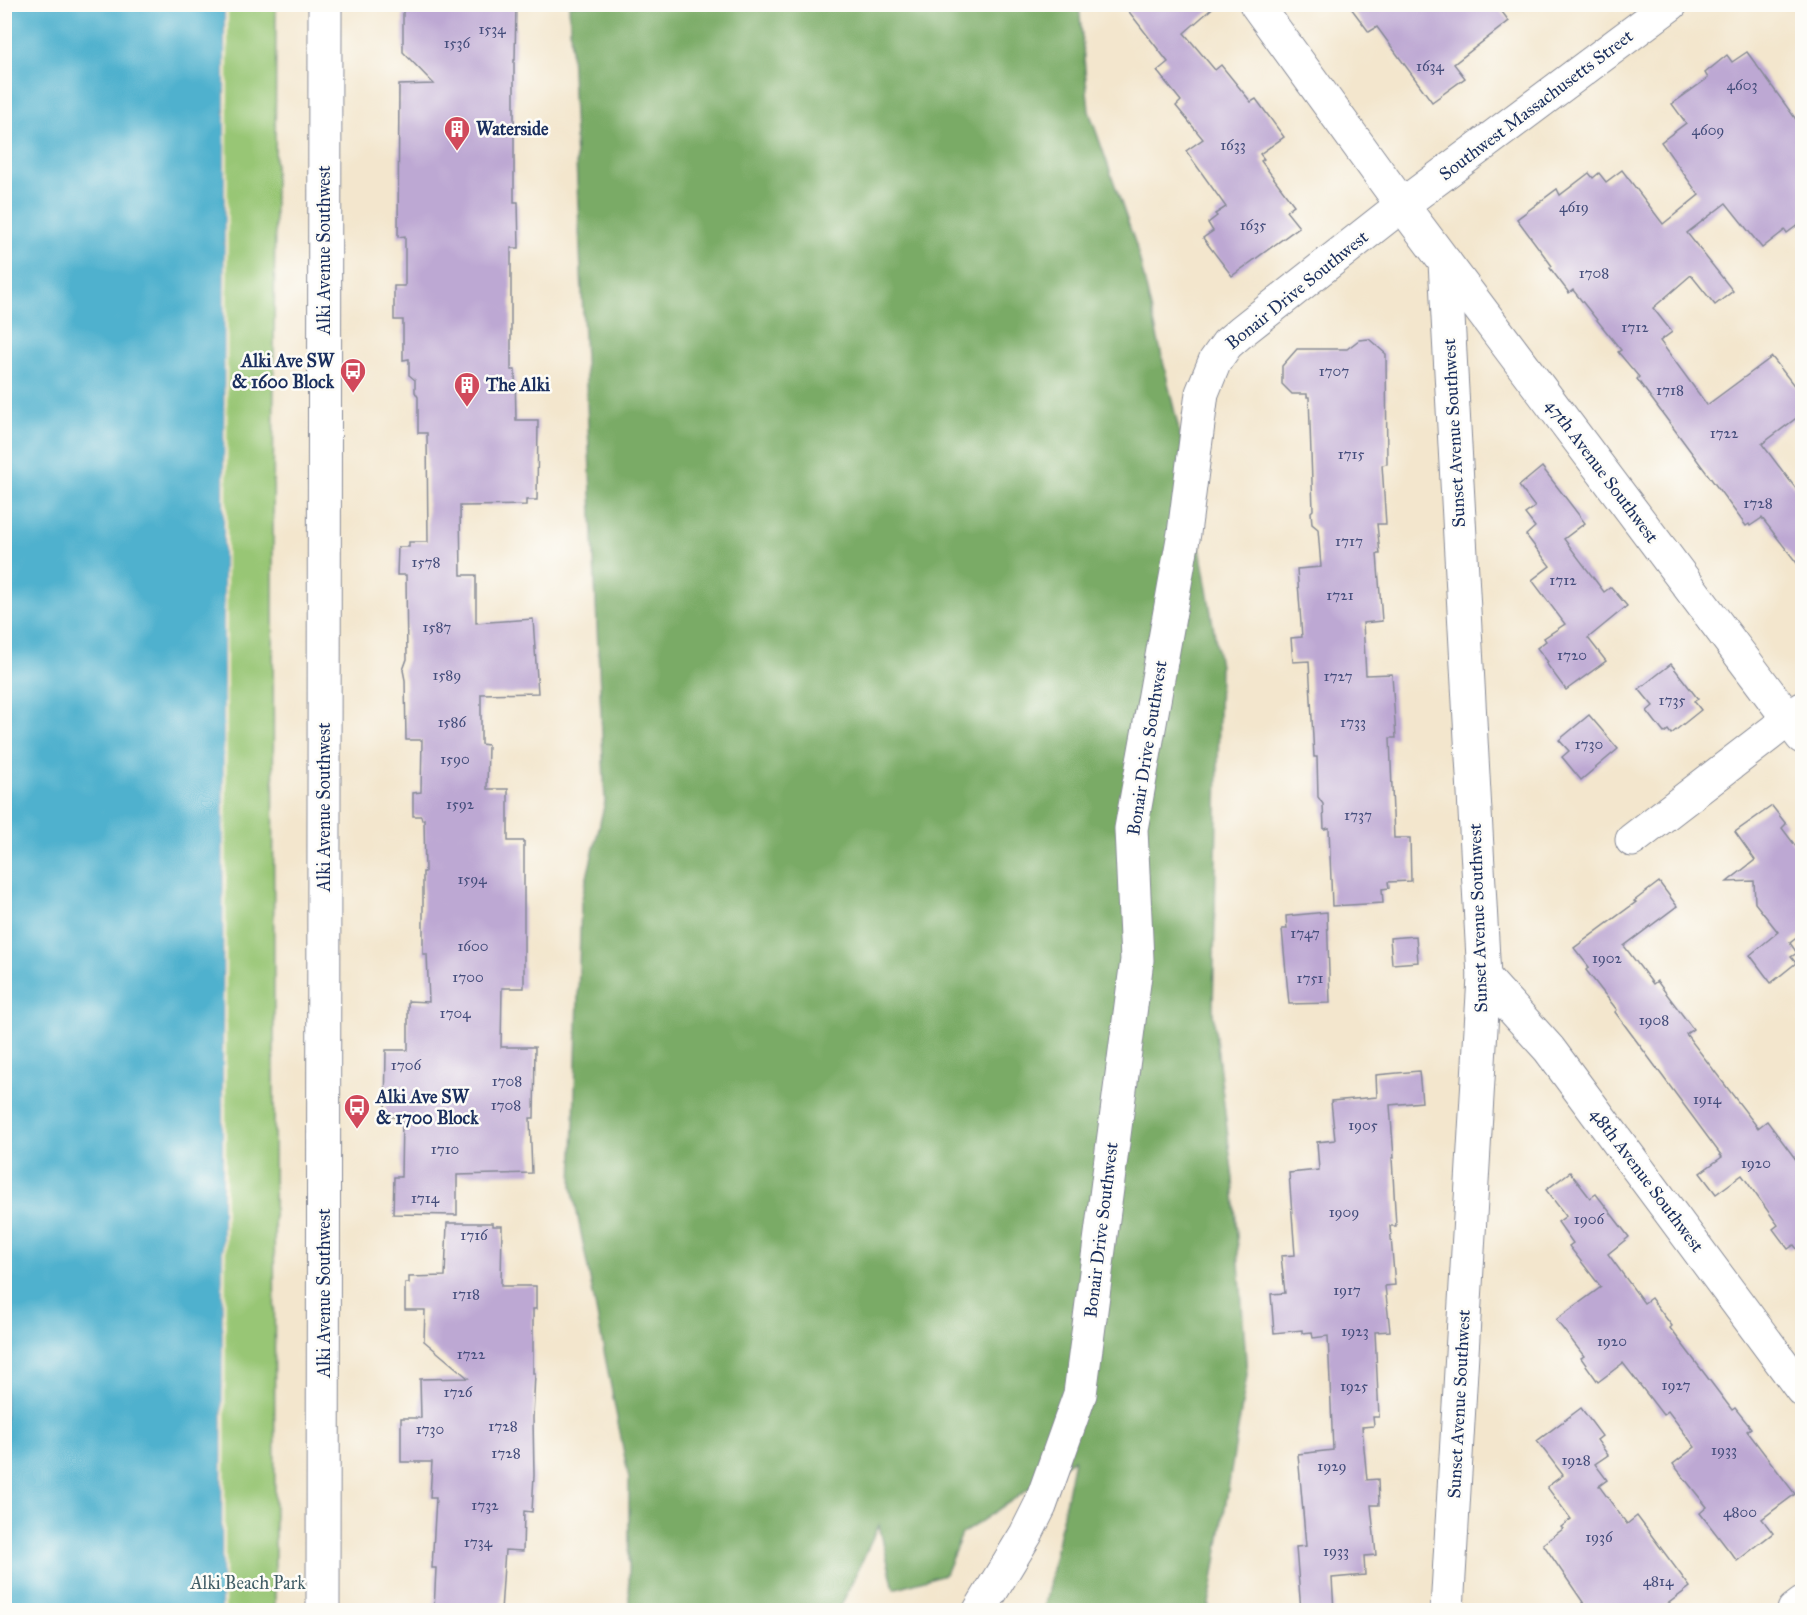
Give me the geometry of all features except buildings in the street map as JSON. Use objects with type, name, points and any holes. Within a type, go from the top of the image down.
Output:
[{"type":"street","name":"Alki Avenue Southwest","points":[[324,1611],[325,4]]},
{"type":"street","points":[[1256,4],[1402,205]]},
{"type":"street","name":"Southwest Massachusetts Street","points":[[1402,205],[1671,4]]},
{"type":"street","name":"47th Avenue Southwest","points":[[1402,205],[1798,721]]},
{"type":"street","name":"Bonair Drive Southwest","points":[[980,1611],[1040,1506],[1080,1394],[1137,960],[1131,829],[1184,533],[1202,393],[1215,361],[1227,344],[1402,205]]},
{"type":"street","name":"Sunset Avenue Southwest","points":[[1445,262],[1484,977],[1447,1611]]},
{"type":"street","points":[[1632,840],[1798,721]]},
{"type":"street","name":"48th Avenue Southwest","points":[[1484,977],[1549,1049],[1803,1390]]},
{"type":"street","points":[[1794,1611],[1803,1604]]},
{"type":"green space","name":"Alki Beach Park","points":[[276,4],[273,530],[275,1610],[222,1610],[225,5]]},
{"type":"green space","points":[[569,5],[1079,5],[1089,111],[1137,248],[1183,448],[1220,666],[1213,1013],[1233,1179],[1247,1375],[1208,1610],[1044,1610],[1074,1459],[962,1534],[945,1574],[894,1589],[879,1525],[839,1610],[629,1610],[629,1479],[572,1187],[581,902],[605,802]]},
{"type":"water","points":[[5,4],[225,5],[222,1610],[5,1610]]},
{"type":"pier","points":[[228,4],[225,1610],[222,1610],[225,5]]},
{"type":"place","name":"Waterside","points":[[457,152]]},
{"type":"place","name":"Alki Ave SW & 1600 Block","points":[[353,394]]},
{"type":"place","name":"The Alki","points":[[467,408]]},
{"type":"place","name":"Alki Ave SW & 1700 Block","points":[[357,1130]]}]
